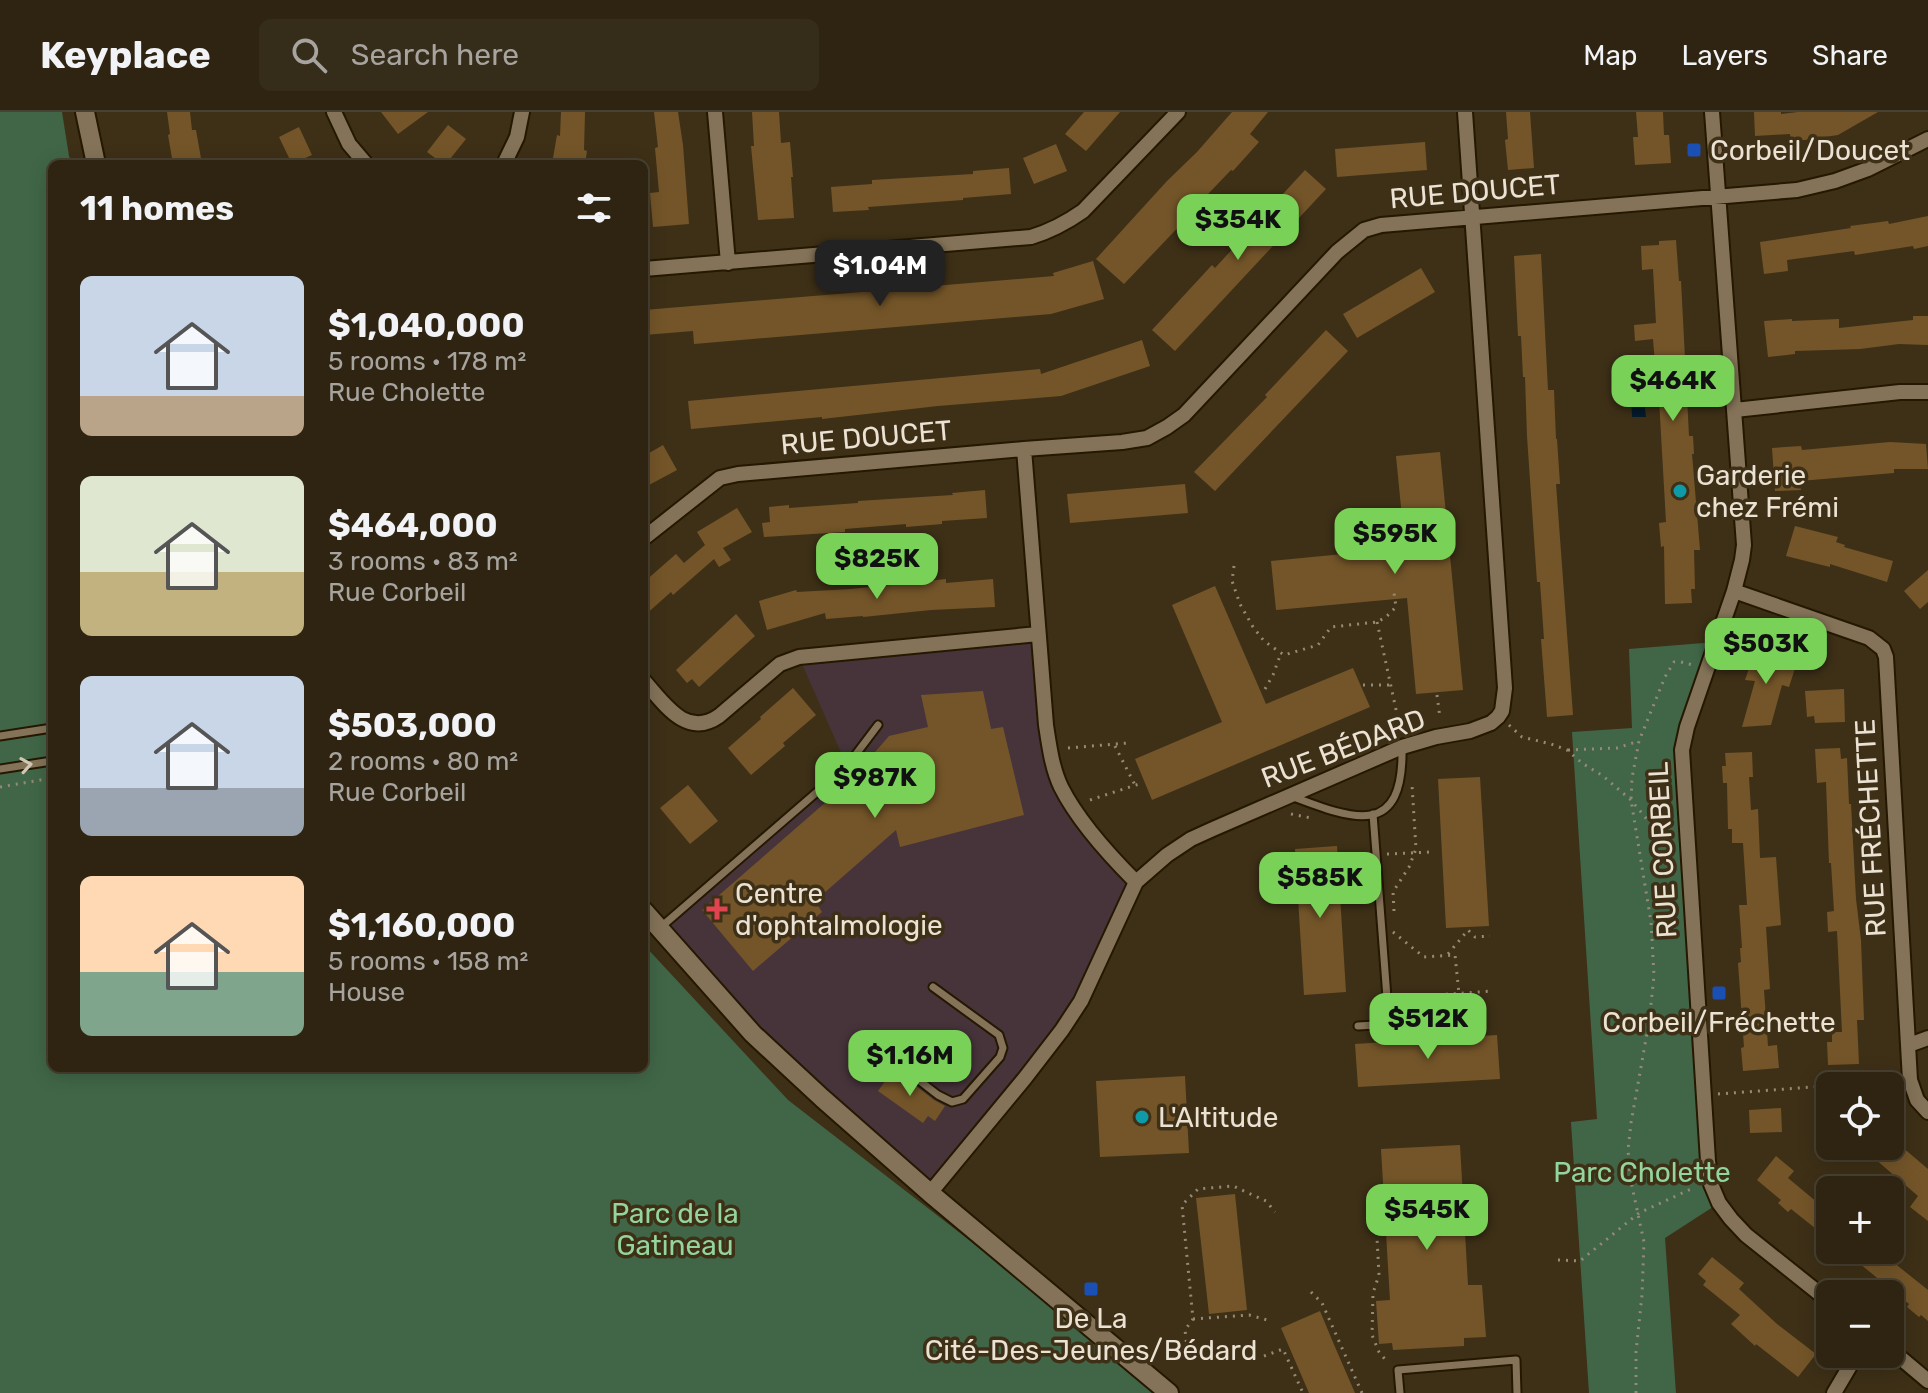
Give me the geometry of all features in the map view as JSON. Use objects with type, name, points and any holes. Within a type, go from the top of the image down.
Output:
[{"type":"street","points":[[85,112],[95,160]]},
{"type":"street","points":[[334,112],[349,144],[363,160]]},
{"type":"street","points":[[506,160],[517,137],[522,112]]},
{"type":"street","points":[[715,112],[728,263]]},
{"type":"street","points":[[648,269],[1022,238],[1050,231],[1083,211],[1178,112]]},
{"type":"street","name":"RUE BÉDARD","points":[[930,1193],[1025,1078],[1068,1020],[1081,1001],[1136,882],[1167,855],[1191,839],[1402,747],[1483,727],[1498,717],[1504,701],[1465,112]]},
{"type":"street","name":"RUE CORBEIL","points":[[1712,112],[1744,545],[1734,591],[1682,750],[1703,1095],[1711,1184],[1719,1203],[1746,1235],[1816,1291]]},
{"type":"street","name":"RUE DOUCET","points":[[648,535],[720,478],[738,474],[1147,438],[1184,415],[1337,252],[1364,230],[1381,225],[1797,190],[1868,169],[1928,139]]},
{"type":"street","points":[[1735,410],[1900,392],[1928,392]]},
{"type":"street","points":[[1024,449],[1046,725],[1052,759],[1061,786],[1079,816],[1136,882]]},
{"type":"street","name":"RUE FRÉCHETTE","points":[[1734,591],[1869,638],[1883,649],[1886,657],[1910,1080],[1917,1100],[1928,1112]]},
{"type":"street","points":[[648,685],[674,714],[697,725],[709,723],[790,659],[1038,634]]},
{"type":"street","points":[[648,916],[753,1034],[822,1098],[930,1193],[1169,1393]]},
{"type":"street","points":[[1909,1045],[1928,1038]]},
{"type":"street","points":[[1904,1361],[1928,1381]]},
{"type":"street","points":[[1834,1393],[1849,1368]]},
{"type":"lane","points":[[659,928],[847,766],[878,725]]},
{"type":"lane","points":[[0,736],[48,729]]},
{"type":"lane","points":[[1289,796],[1336,813],[1356,816],[1387,809],[1397,794],[1402,747]]},
{"type":"lane","points":[[0,769],[48,762]]},
{"type":"lane","points":[[1373,814],[1389,1024]]},
{"type":"lane","points":[[885,1054],[938,1095],[952,1102],[963,1099],[1000,1057],[1003,1048],[999,1035],[933,987]]},
{"type":"lane","points":[[1358,1026],[1443,1021]]},
{"type":"lane","points":[[1400,1393],[1398,1370],[1516,1360],[1517,1393]]},
{"type":"path","points":[[1234,566],[1232,581],[1240,604],[1264,641],[1284,655],[1318,645],[1331,627],[1377,622],[1386,617],[1396,607],[1394,593]]},
{"type":"path","points":[[1377,622],[1400,728]]},
{"type":"path","points":[[1265,689],[1281,653]]},
{"type":"path","points":[[1636,1393],[1644,1242],[1630,1177],[1628,1150],[1654,976],[1651,922],[1631,800],[1632,778],[1639,741],[1671,666],[1677,661],[1694,665]]},
{"type":"path","points":[[1363,685],[1391,685]]},
{"type":"path","points":[[1437,695],[1440,718]]},
{"type":"path","points":[[1511,726],[1522,737],[1567,750],[1603,776],[1688,858]]},
{"type":"path","points":[[1567,750],[1617,748],[1639,741]]},
{"type":"path","points":[[1068,748],[1128,743]]},
{"type":"path","points":[[1114,744],[1135,785]]},
{"type":"path","points":[[0,787],[48,779]]},
{"type":"path","points":[[1395,919],[1393,892],[1415,852],[1411,781]]},
{"type":"path","points":[[1090,800],[1142,783]]},
{"type":"path","points":[[1377,855],[1431,852]]},
{"type":"path","points":[[1446,956],[1468,930],[1475,937],[1490,936]]},
{"type":"path","points":[[1382,932],[1395,932],[1424,957],[1455,955],[1459,994]]},
{"type":"path","points":[[1423,1022],[1420,996],[1493,991]]},
{"type":"path","points":[[1703,1095],[1910,1080]]},
{"type":"path","points":[[1178,1352],[1187,1348],[1185,1330],[1193,1319],[1182,1205],[1198,1189],[1233,1186],[1266,1201],[1275,1212]]},
{"type":"path","points":[[1558,1260],[1580,1261],[1639,1213],[1691,1189]]},
{"type":"path","points":[[1375,1201],[1379,1275],[1373,1293],[1372,1335],[1388,1363]]},
{"type":"path","points":[[1311,1292],[1322,1303],[1362,1393]]},
{"type":"path","points":[[1193,1319],[1249,1315],[1271,1321]]},
{"type":"path","points":[[1264,1356],[1283,1349],[1303,1393]]},
{"type":"shaded area","points":[[1038,634],[1061,786],[1136,882],[1081,1001],[930,1193],[822,1098],[659,928],[847,766],[799,657]]},
{"type":"green space","name":"Parc de la Gatineau","points":[[0,112],[62,112],[70,160],[48,160],[48,1072],[648,1072],[648,949],[788,1100],[1167,1393],[0,1393]]},
{"type":"green space","name":"Parc Cholette","points":[[1716,642],[1687,727],[1703,1095],[1719,1203],[1665,1238],[1676,1393],[1589,1393],[1571,1122],[1597,1119],[1572,732],[1632,728],[1629,649]]},
{"type":"water","points":[[1631,391],[1643,391],[1646,417],[1632,417]]},
{"type":"building","points":[[167,112],[190,112],[201,160],[172,160]]},
{"type":"building","points":[[381,112],[428,112],[398,134]]},
{"type":"building","points":[[561,112],[585,112],[586,160],[553,160],[557,135],[560,136]]},
{"type":"building","points":[[654,112],[678,112],[689,224],[653,227],[650,193],[659,192]]},
{"type":"building","points":[[752,112],[779,112],[781,143],[790,142],[794,218],[758,220],[751,146],[754,146]]},
{"type":"building","points":[[1084,112],[1120,112],[1086,151],[1065,134]]},
{"type":"building","points":[[1232,112],[1268,112],[1250,134],[1259,142],[1124,284],[1096,259]]},
{"type":"building","points":[[1506,112],[1530,112],[1534,168],[1508,170]]},
{"type":"building","points":[[1636,112],[1663,112],[1664,135],[1669,135],[1671,163],[1635,165],[1633,137],[1638,137]]},
{"type":"building","points":[[1754,112],[1878,112],[1838,135],[1791,142],[1790,134],[1755,136]]},
{"type":"building","points":[[448,125],[466,139],[449,160],[438,160],[427,152]]},
{"type":"building","points":[[299,127],[312,155],[301,160],[290,160],[279,137]]},
{"type":"building","points":[[1425,142],[1427,170],[1337,177],[1335,149]]},
{"type":"building","points":[[1056,144],[1067,171],[1034,184],[1023,158]]},
{"type":"building","points":[[1009,168],[1011,194],[833,212],[831,187],[872,184],[872,180],[973,174],[973,171]]},
{"type":"building","points":[[1305,170],[1326,189],[1175,351],[1152,330],[1212,265],[1215,268]]},
{"type":"building","points":[[1928,216],[1928,246],[1787,260],[1788,271],[1764,274],[1760,242]]},
{"type":"building","points":[[1676,240],[1700,550],[1694,550],[1695,589],[1691,589],[1692,603],[1665,604],[1664,546],[1661,547],[1659,523],[1666,522],[1657,364],[1653,339],[1635,341],[1634,325],[1656,323],[1653,269],[1642,270],[1641,246]]},
{"type":"building","points":[[1541,254],[1548,390],[1554,390],[1560,484],[1556,484],[1573,715],[1547,717],[1540,582],[1537,582],[1525,377],[1521,336],[1518,336],[1514,256]]},
{"type":"building","points":[[1093,261],[1104,299],[1051,314],[694,344],[693,331],[648,335],[648,310],[1054,276],[1053,273]]},
{"type":"building","points":[[1421,268],[1435,292],[1357,338],[1343,314]]},
{"type":"building","points":[[1913,316],[1928,316],[1928,345],[1795,351],[1795,354],[1768,357],[1764,321],[1839,319],[1839,328],[1913,320]]},
{"type":"building","points":[[1326,330],[1348,351],[1215,491],[1194,472],[1267,397],[1265,395]]},
{"type":"building","points":[[1142,340],[1150,366],[1061,396],[691,429],[688,401],[1040,369],[1041,374]]},
{"type":"building","points":[[1890,442],[1926,444],[1928,469],[1894,469],[1894,473],[1800,481],[1801,490],[1775,491],[1772,448],[1801,446],[1802,450]]},
{"type":"building","points":[[663,445],[677,470],[649,485],[648,454]]},
{"type":"building","points":[[1440,452],[1463,690],[1416,694],[1407,598],[1276,610],[1271,561],[1405,548],[1396,456]]},
{"type":"building","points":[[1185,484],[1188,513],[1070,523],[1067,494]]},
{"type":"building","points":[[985,490],[987,518],[764,537],[762,523],[770,522],[769,507],[858,503]]},
{"type":"building","points":[[737,508],[752,532],[723,548],[731,560],[719,567],[714,559],[648,612],[648,578],[676,554],[684,563],[705,545],[697,532]]},
{"type":"building","points":[[1795,526],[1838,537],[1836,542],[1844,547],[1893,561],[1887,582],[1830,564],[1830,567],[1786,556]]},
{"type":"building","points":[[1928,570],[1928,602],[1920,609],[1904,591]]},
{"type":"building","points":[[946,579],[946,583],[993,579],[995,607],[826,619],[825,613],[767,630],[759,601],[796,590],[851,589]]},
{"type":"building","points":[[1215,586],[1266,704],[1353,668],[1370,707],[1152,800],[1135,759],[1222,722],[1172,605]]},
{"type":"building","points":[[736,614],[755,636],[699,687],[692,679],[687,683],[676,670]]},
{"type":"building","points":[[1757,645],[1779,657],[1797,662],[1789,687],[1782,685],[1771,725],[1742,727],[1755,681],[1745,680]]},
{"type":"building","points":[[793,688],[816,715],[751,775],[728,748]]},
{"type":"building","points":[[1844,689],[1845,722],[1815,723],[1814,716],[1807,717],[1805,691]]},
{"type":"building","points":[[983,691],[991,729],[1003,727],[1024,815],[900,847],[896,830],[815,901],[822,912],[753,971],[702,910],[850,781],[889,736],[928,727],[921,695]]},
{"type":"building","points":[[1840,748],[1841,759],[1847,758],[1864,1020],[1857,1020],[1859,1064],[1828,1065],[1827,1042],[1832,1042],[1832,1032],[1842,1032],[1837,931],[1828,932],[1827,912],[1834,911],[1826,782],[1817,783],[1815,749]]},
{"type":"building","points":[[1752,752],[1753,777],[1749,777],[1751,810],[1758,809],[1760,858],[1776,857],[1781,925],[1766,927],[1770,989],[1764,990],[1768,1046],[1777,1045],[1779,1068],[1743,1071],[1738,963],[1741,962],[1742,948],[1739,905],[1747,905],[1743,843],[1732,843],[1732,829],[1728,829],[1727,783],[1723,783],[1722,766],[1726,766],[1725,753]]},
{"type":"building","points":[[1480,777],[1489,926],[1446,928],[1438,779]]},
{"type":"building","points":[[688,785],[718,821],[690,844],[660,808]]},
{"type":"building","points":[[1337,846],[1346,992],[1304,995],[1295,849]]},
{"type":"building","points":[[1497,1035],[1500,1079],[1358,1087],[1355,1044]]},
{"type":"building","points":[[894,1069],[945,1106],[935,1121],[928,1116],[923,1123],[878,1091]]},
{"type":"building","name":"L'Altitude","points":[[1185,1076],[1189,1153],[1100,1157],[1096,1081]]},
{"type":"building","points":[[1781,1108],[1782,1132],[1750,1133],[1749,1110]]},
{"type":"building","points":[[1460,1145],[1468,1285],[1482,1285],[1486,1337],[1464,1338],[1464,1346],[1393,1350],[1392,1343],[1379,1344],[1376,1301],[1390,1300],[1381,1149]]},
{"type":"building","points":[[1904,1149],[1928,1169],[1928,1221],[1910,1207],[1918,1196],[1904,1184],[1904,1176],[1895,1176],[1876,1160],[1904,1160]]},
{"type":"building","points":[[1776,1156],[1794,1171],[1788,1178],[1816,1201],[1816,1229],[1791,1209],[1788,1212],[1778,1203],[1781,1200],[1757,1180]]},
{"type":"building","points":[[1235,1194],[1247,1310],[1209,1314],[1196,1198]]},
{"type":"building","points":[[1712,1257],[1744,1283],[1739,1289],[1816,1354],[1798,1377],[1731,1324],[1740,1315],[1703,1285],[1706,1281],[1698,1274]]},
{"type":"building","points":[[1860,1264],[1896,1264],[1928,1290],[1928,1321],[1907,1307],[1904,1280],[1880,1280]]},
{"type":"building","points":[[1320,1311],[1355,1393],[1309,1393],[1281,1328]]},
{"type":"place","name":"Corbeil/Doucet","points":[[1694,150]]},
{"type":"place","name":"Garderie chez Frémi","points":[[1680,491]]},
{"type":"place","name":"Centre d'ophtalmologie","points":[[717,909]]},
{"type":"place","name":"Corbeil/Fréchette","points":[[1719,993]]},
{"type":"place","name":"L'Altitude","points":[[1142,1117]]},
{"type":"place","name":"De La Cité-Des-Jeunes/Bédard","points":[[1091,1289]]}]
